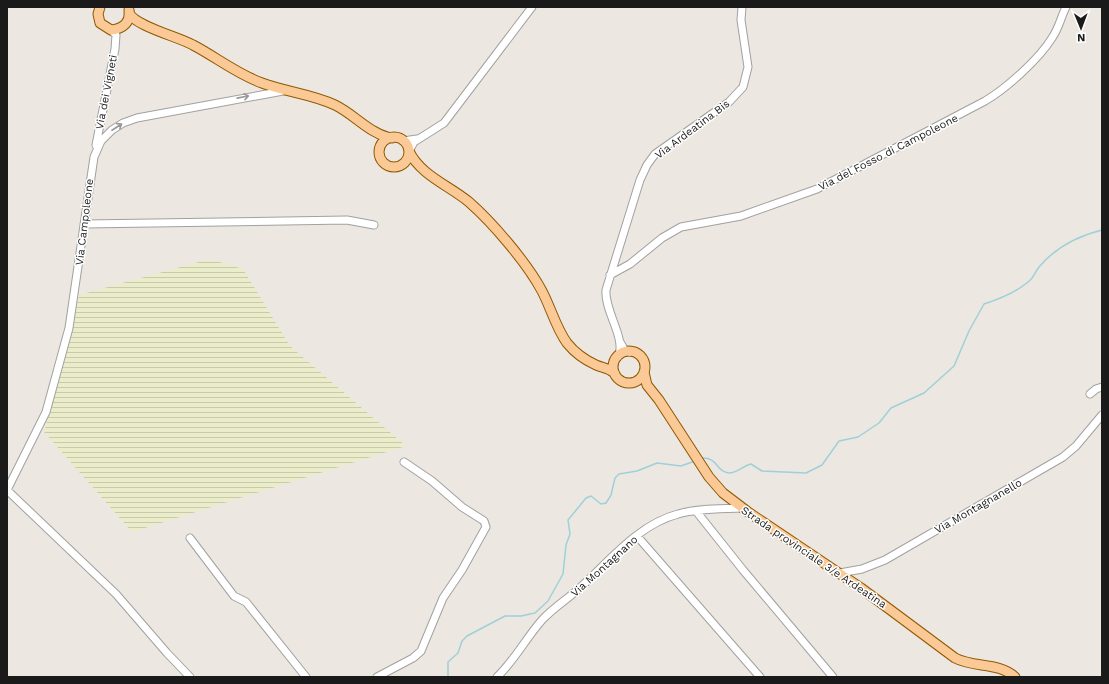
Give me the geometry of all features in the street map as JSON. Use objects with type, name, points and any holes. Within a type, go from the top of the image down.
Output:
[{"type":"main road","points":[[99,8],[100,23],[111,30],[116,30],[132,22],[142,24],[188,42],[248,78],[336,106],[383,136],[403,141],[416,162],[424,170],[463,197],[485,218],[533,276],[566,342],[581,356],[608,369],[621,380],[644,385],[652,390]]},
{"type":"main road","points":[[125,25],[128,10]]},
{"type":"main road","points":[[128,10],[133,18],[142,24]]},
{"type":"main road","points":[[371,128],[378,137],[381,146]]},
{"type":"main road","points":[[392,138],[384,142],[381,146],[379,154],[382,162],[389,166],[414,166],[424,170]]},
{"type":"main road","points":[[401,165],[407,159],[409,151]]},
{"type":"main road","points":[[602,367],[609,366],[616,359],[630,352],[641,357],[645,364],[644,372],[640,379],[633,383]]},
{"type":"main road","points":[[615,374],[616,359]]},
{"type":"main road","name":"Strada provinciale 3/e Ardeatina","points":[[644,372],[646,382],[698,460],[719,489],[742,508],[840,573],[956,658],[968,663],[1004,670],[1015,677]]},
{"type":"street","points":[[409,151],[412,144],[419,138],[444,122],[532,7]]},
{"type":"street","name":"Via Ardeatina Bis","points":[[630,352],[624,349],[620,342],[606,299],[610,275],[640,180],[650,161],[661,150],[729,102],[745,84],[748,67],[741,20],[742,7]]},
{"type":"street","name":"Via del Fosso di Campoleone","points":[[610,275],[626,267],[662,238],[680,227],[741,216],[821,187],[985,101],[1005,87],[1046,46],[1055,34],[1066,7]]},
{"type":"street","name":"Via dei Vigneti","points":[[94,157],[115,49],[116,35],[111,30]]},
{"type":"street","name":"Via Campoleone","points":[[7,490],[48,404],[72,315],[94,157],[99,144],[106,134],[118,125],[132,119],[272,92],[289,91]]},
{"type":"street","points":[[403,141],[419,138]]},
{"type":"street","points":[[84,224],[349,220],[374,225]]},
{"type":"street","name":"Via Ardeatina Bis","points":[[616,359],[620,350],[620,342]]},
{"type":"street","points":[[1090,394],[1096,389],[1102,387]]},
{"type":"street","name":"Via Montagnanello","points":[[840,573],[866,568],[885,560],[1063,457],[1076,446],[1102,415]]},
{"type":"street","points":[[377,677],[412,658],[422,650],[443,598],[462,570],[486,527],[484,522],[460,506],[432,481],[404,462]]},
{"type":"street","points":[[7,490],[120,598],[167,653],[190,677]]},
{"type":"street","name":"Via Montagnano","points":[[497,677],[511,662],[549,613],[582,587],[636,536],[667,518],[696,511],[742,508]]},
{"type":"street","points":[[696,511],[743,570],[833,677]]},
{"type":"street","points":[[636,536],[760,677]]},
{"type":"street","points":[[190,538],[234,596],[246,602],[306,677]]},
{"type":"street","points":[[167,653],[173,664],[185,677]]},
{"type":"green space","points":[[206,260],[216,261],[243,269],[290,346],[406,446],[132,532],[44,432],[72,331],[79,295]]},
{"type":"waterway","points":[[702,458],[711,460],[722,470],[729,473],[735,472],[751,464],[762,471],[806,473],[822,465],[839,441],[858,437],[879,423],[891,408],[924,393],[954,366],[969,331],[984,304],[1007,295],[1023,286],[1031,279],[1039,267],[1052,254],[1076,239],[1102,230]]},
{"type":"waterway","points":[[448,677],[448,662],[458,653],[462,641],[467,636],[505,616],[521,616],[535,613],[548,601],[563,574],[566,545],[570,534],[568,520],[586,498],[591,496],[601,504],[606,503],[611,495],[615,478],[619,474],[637,471],[657,463],[681,466],[695,461]]}]
